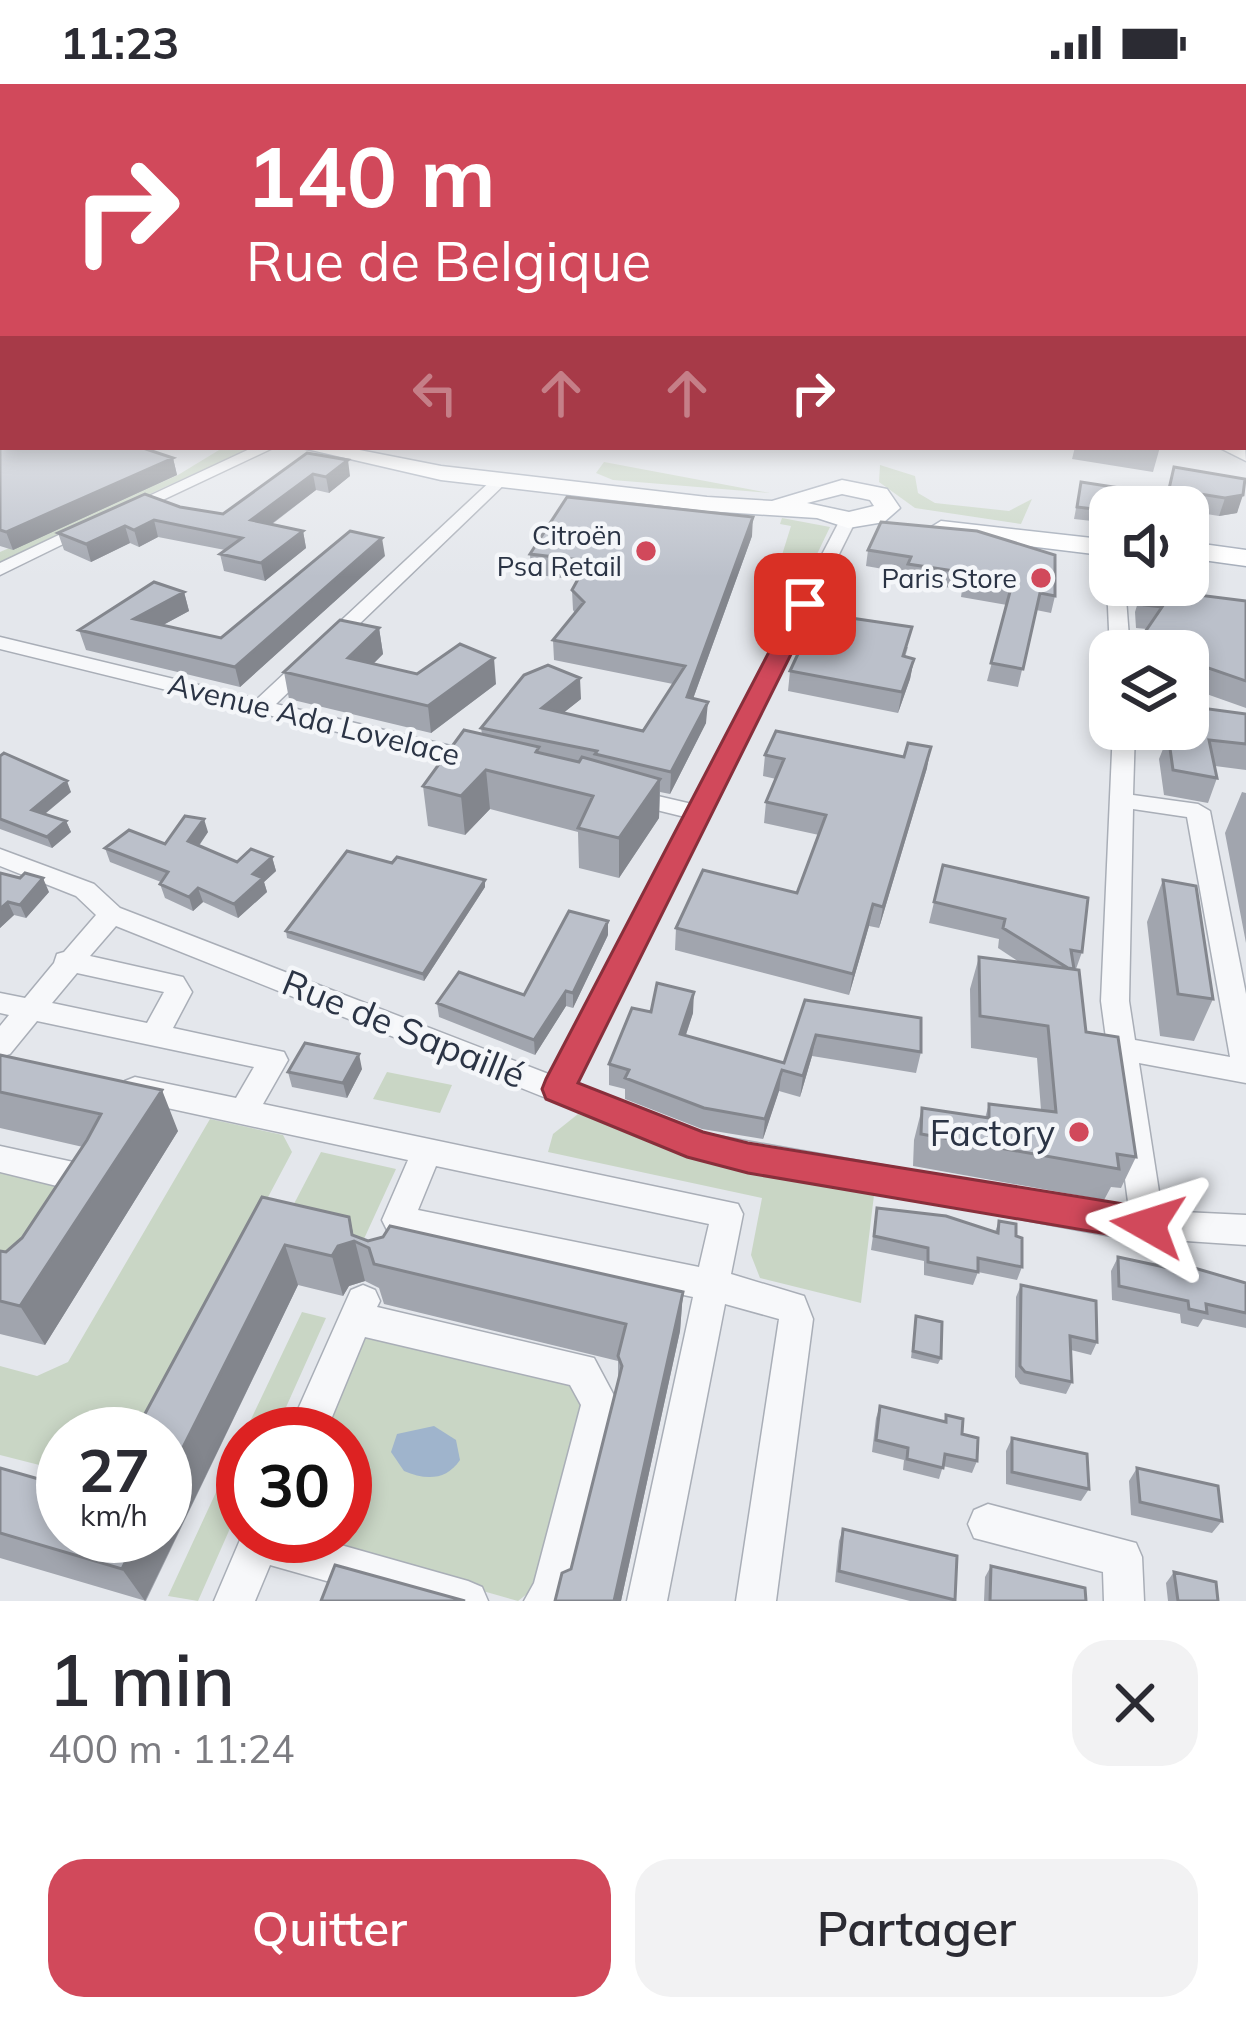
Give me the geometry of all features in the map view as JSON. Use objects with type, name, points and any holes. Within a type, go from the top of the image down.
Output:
[{"type":"main road","points":[[326,450],[501,480],[816,505],[1089,541]]},
{"type":"main road","points":[[357,450],[472,470],[816,505]]},
{"type":"main road","points":[[816,505],[832,488],[862,488],[878,494],[888,516]]},
{"type":"main road","points":[[888,516],[1089,541]]},
{"type":"main road","points":[[1209,557],[1246,561]]},
{"type":"street","points":[[0,570],[260,450]]},
{"type":"street","points":[[262,706],[501,480]]},
{"type":"street","points":[[558,1089],[698,813],[888,516]]},
{"type":"street","name":"Avenue Ada Lovelace","points":[[0,643],[503,765]]},
{"type":"street","points":[[1124,750],[1115,1001],[1148,1225]]},
{"type":"street","points":[[616,793],[698,813]]},
{"type":"street","points":[[1122,1049],[1246,1069],[1240,1002],[1198,811],[1125,801]]},
{"type":"street","name":"Rue de Sapaillé","points":[[0,856],[85,890],[111,914],[699,1146],[1148,1225],[1246,1230]]},
{"type":"street","points":[[7,1057],[15,1006],[67,962],[111,914]]},
{"type":"street","points":[[67,962],[173,984],[178,992],[155,1036]]},
{"type":"street","points":[[15,1006],[274,1060],[244,1112]]},
{"type":"street","points":[[104,1082],[727,1214],[647,1601]]},
{"type":"street","points":[[382,1253],[427,1150]]},
{"type":"street","points":[[0,1159],[87,1179],[64,1213]]},
{"type":"street","points":[[398,1220],[782,1300],[792,1307],[796,1318],[756,1601]]},
{"type":"street","points":[[318,1407],[359,1310],[581,1370],[600,1403],[551,1594],[544,1601]]},
{"type":"street","points":[[988,1524],[1122,1557],[1124,1601]]},
{"type":"street","points":[[234,1601],[251,1563]]},
{"type":"street","points":[[341,1563],[468,1601]]},
{"type":"green space","points":[[219,450],[246,450],[0,562],[0,552],[178,475]]},
{"type":"green space","points":[[604,462],[770,493],[613,480],[596,473]]},
{"type":"green space","points":[[880,465],[915,476],[918,493],[935,503],[1009,511],[1032,499],[1021,524],[915,508],[879,482]]},
{"type":"green space","points":[[782,518],[830,527],[808,573],[796,574],[801,558],[782,555],[791,526],[780,524]]},
{"type":"green space","points":[[387,1072],[452,1085],[440,1113],[373,1099]]},
{"type":"green space","points":[[578,1114],[727,1168],[874,1195],[861,1303],[760,1278],[751,1255],[762,1198],[548,1152],[553,1134]]},
{"type":"green space","points":[[210,1119],[283,1135],[292,1152],[156,1407],[36,1407],[36,1464],[0,1455],[0,1366],[37,1376],[68,1362]]},
{"type":"green space","points":[[321,1152],[396,1169],[363,1241],[284,1223]]},
{"type":"green space","points":[[0,1171],[64,1181],[15,1253],[0,1250]]},
{"type":"green space","points":[[302,1312],[326,1318],[286,1407],[257,1407]]},
{"type":"green space","points":[[367,1329],[573,1380],[585,1408],[542,1582],[518,1601],[372,1559],[372,1407],[336,1407]]},
{"type":"green space","points":[[216,1492],[216,1560],[198,1601],[168,1596],[183,1563],[192,1563],[192,1544]]},
{"type":"water","points":[[434,1426],[456,1440],[460,1460],[435,1477],[404,1471],[391,1452],[397,1434]]},
{"type":"building","points":[[0,450],[149,450],[173,458],[6,532],[0,530]]},
{"type":"building","points":[[307,453],[348,460],[326,477],[313,474],[251,520],[303,531],[261,563],[220,554],[242,538],[154,520],[134,530],[125,526],[86,544],[58,533],[145,494],[180,507],[223,514]]},
{"type":"building","points":[[1174,467],[1245,479],[1243,495],[1225,498],[1209,495],[1209,486],[1170,486]]},
{"type":"building","points":[[1081,482],[1107,486],[1089,486],[1089,508],[1077,507]]},
{"type":"building","points":[[567,497],[753,517],[687,697],[708,702],[671,772],[595,754],[597,751],[481,728],[524,675],[548,665],[580,678],[542,708],[643,731],[685,666],[553,640],[584,602],[572,590],[588,561],[530,554]]},
{"type":"building","points":[[881,522],[977,531],[1055,555],[1055,596],[1040,593],[1023,669],[991,663],[1011,588],[964,580],[967,573],[908,564],[911,557],[868,550]]},
{"type":"building","points":[[350,531],[382,538],[235,667],[79,630],[154,582],[184,592],[134,619],[221,638]]},
{"type":"building","points":[[1209,596],[1246,601],[1246,681],[1209,668],[1209,630],[1146,630],[1162,607],[1153,606],[1209,606]]},
{"type":"building","points":[[817,613],[912,627],[903,656],[914,659],[902,692],[790,671]]},
{"type":"building","points":[[340,620],[379,628],[348,658],[417,674],[460,644],[494,658],[428,706],[284,672]]},
{"type":"building","points":[[1209,709],[1246,714],[1246,744],[1209,740]]},
{"type":"building","points":[[464,730],[539,747],[536,752],[579,762],[582,757],[660,779],[619,838],[578,828],[593,796],[486,770],[461,796],[423,786]]},
{"type":"building","points":[[776,731],[904,757],[908,743],[931,747],[883,907],[873,904],[853,974],[676,928],[703,870],[797,893],[826,815],[766,802],[784,759],[765,755]]},
{"type":"building","points":[[1209,740],[1217,778],[1173,770],[1170,750],[1209,750]]},
{"type":"building","points":[[4,753],[67,781],[32,810],[66,821],[47,837],[0,819],[0,756]]},
{"type":"building","points":[[185,816],[204,819],[188,841],[237,862],[251,849],[272,857],[253,874],[263,878],[234,904],[198,888],[189,897],[160,884],[168,872],[105,848],[129,830],[165,844]]},
{"type":"building","points":[[347,851],[392,863],[397,857],[485,880],[423,974],[286,931]]},
{"type":"building","points":[[943,865],[1088,898],[1082,952],[1071,950],[1074,969],[1003,928],[1005,919],[934,902]]},
{"type":"building","points":[[0,873],[43,878],[20,905],[8,902],[0,909]]},
{"type":"building","points":[[1163,880],[1196,886],[1213,999],[1178,994]]},
{"type":"building","points":[[569,911],[608,921],[573,993],[566,991],[534,1040],[437,1003],[459,972],[524,995]]},
{"type":"building","points":[[979,957],[1079,970],[1086,1032],[1118,1037],[1136,1157],[1117,1154],[1119,1169],[921,1134],[922,1108],[989,1118],[989,1104],[1056,1112],[1048,1026],[980,1016]]},
{"type":"building","points":[[657,983],[694,992],[680,1034],[784,1063],[805,1000],[921,1018],[921,1052],[816,1035],[803,1076],[782,1070],[765,1119],[704,1108],[625,1078],[629,1070],[609,1064],[632,1008],[651,1012]]},
{"type":"building","points":[[305,1043],[359,1054],[343,1083],[288,1072]]},
{"type":"building","points":[[0,1055],[162,1090],[20,1306],[0,1301],[0,1251],[6,1252],[22,1238],[101,1114],[0,1092]]},
{"type":"building","points":[[262,1197],[349,1217],[352,1235],[368,1241],[383,1237],[390,1226],[683,1292],[614,1601],[555,1601],[562,1573],[571,1569],[622,1366],[618,1356],[626,1324],[374,1264],[369,1248],[354,1241],[338,1246],[332,1256],[285,1245],[192,1429],[192,1407],[149,1407]]},
{"type":"building","points":[[877,1208],[946,1216],[998,1233],[999,1221],[1016,1224],[1016,1236],[1022,1238],[1022,1267],[978,1258],[978,1272],[928,1262],[928,1248],[874,1236]]},
{"type":"building","points":[[1118,1257],[1169,1268],[1168,1262],[1184,1265],[1246,1283],[1246,1313],[1206,1304],[1207,1313],[1189,1309],[1188,1301],[1119,1286]]},
{"type":"building","points":[[1021,1285],[1096,1301],[1097,1342],[1070,1336],[1072,1382],[1025,1372],[1020,1366]]},
{"type":"building","points":[[916,1316],[942,1322],[941,1358],[913,1351]]},
{"type":"building","points":[[880,1406],[946,1422],[946,1415],[963,1419],[962,1434],[978,1438],[977,1461],[945,1454],[943,1468],[907,1459],[908,1448],[876,1440]]},
{"type":"building","points":[[1012,1438],[1087,1454],[1089,1489],[1012,1472]]},
{"type":"building","points":[[0,1468],[36,1478],[36,1544],[0,1533]]},
{"type":"building","points":[[1137,1468],[1218,1486],[1222,1521],[1140,1502]]},
{"type":"building","points":[[843,1529],[957,1556],[955,1600],[839,1571]]},
{"type":"building","points":[[335,1565],[465,1601],[321,1601]]},
{"type":"building","points":[[991,1566],[1085,1588],[1086,1601],[990,1601]]},
{"type":"building","points":[[1174,1572],[1216,1582],[1218,1601],[1178,1601]]},
{"type":"place","name":"Citroën Psa Retail","points":[[646,551]]},
{"type":"place","name":"Paris Store","points":[[1041,578]]},
{"type":"place","name":"Factory","points":[[1079,1132]]},
{"type":"route","points":[[805,604],[558,1089],[699,1146],[748,1158],[1148,1225]]}]
